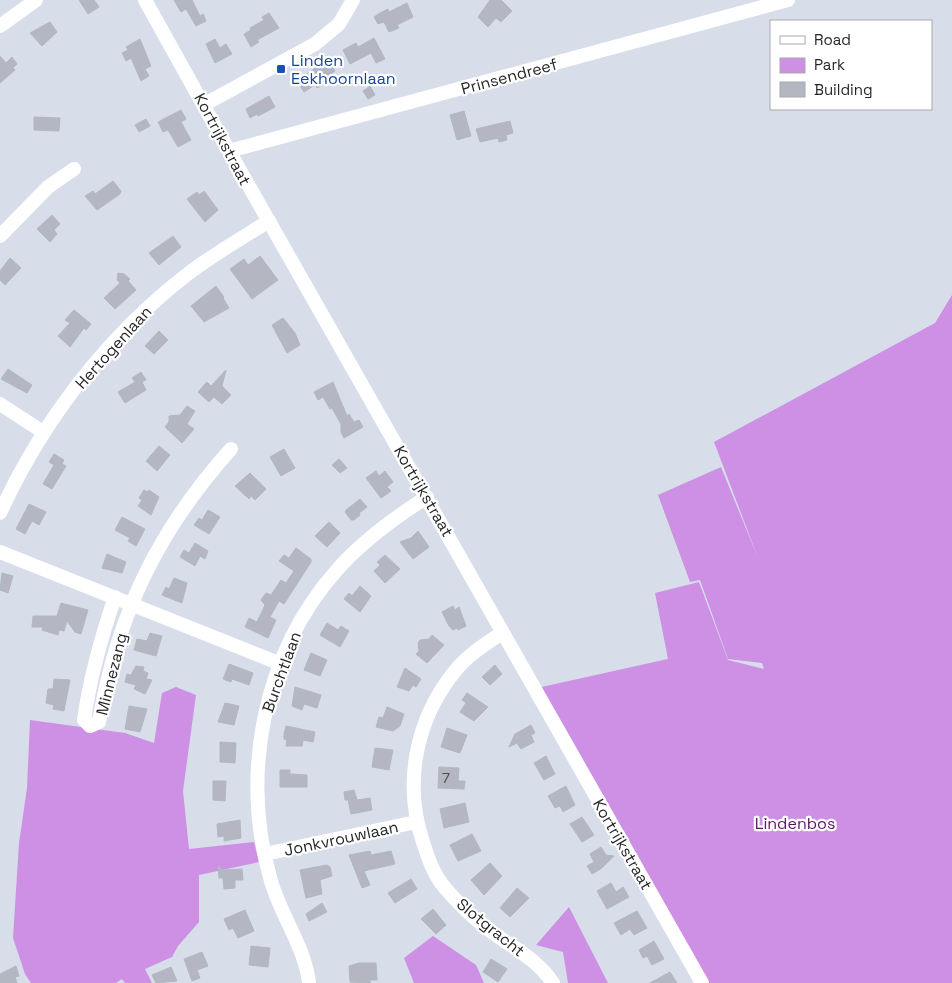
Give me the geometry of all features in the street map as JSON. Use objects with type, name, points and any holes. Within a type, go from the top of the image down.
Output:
[{"type":"street","points":[[0,26],[36,0]]},
{"type":"street","name":"Kortrijkstraat","points":[[146,0],[205,104],[229,152],[702,983]]},
{"type":"street","points":[[205,104],[315,44],[338,24],[353,0]]},
{"type":"street","name":"Prinsendreef","points":[[229,152],[788,0]]},
{"type":"street","points":[[0,236],[48,187],[74,169]]},
{"type":"street","name":"Hertogenlaan","points":[[0,513],[43,432],[95,362],[159,298],[190,272],[269,221]]},
{"type":"street","points":[[0,404],[43,432]]},
{"type":"street","name":"Minnezang","points":[[115,597],[98,647],[87,700],[84,720],[90,726],[99,722],[113,653],[131,603],[169,530],[190,498],[231,449]]},
{"type":"street","name":"Burchtlaan","points":[[309,983],[307,965],[271,881],[258,815],[257,774],[261,733],[268,697],[296,628],[313,600],[336,570],[390,521],[427,497]]},
{"type":"street","points":[[0,552],[280,664]]},
{"type":"street","name":"Slotgracht","points":[[502,633],[478,649],[456,670],[432,708],[420,738],[414,762],[413,786],[416,822],[429,860],[444,887],[484,926],[544,969],[553,983]]},
{"type":"street","name":"Jonkvrouwlaan","points":[[265,854],[416,822]]},
{"type":"green space","name":"Lindenbos","points":[[952,295],[952,983],[705,983],[537,688],[668,659],[655,593],[699,582],[728,660],[764,669],[762,663],[728,659],[700,580],[690,582],[658,495],[721,467],[758,558],[714,442],[935,323]]},
{"type":"green space","points":[[176,687],[196,695],[183,791],[189,849],[254,842],[259,862],[199,875],[199,922],[178,946],[172,957],[145,969],[152,983],[125,983],[122,979],[116,983],[31,983],[25,974],[13,938],[19,843],[27,788],[30,720],[125,733],[154,743],[162,693]]},
{"type":"green space","points":[[569,907],[608,983],[568,983],[563,952],[536,945]]},
{"type":"green space","points":[[433,936],[476,965],[484,983],[414,983],[404,958]]},
{"type":"building","points":[[79,0],[94,0],[99,7],[88,14]]},
{"type":"building","points":[[174,0],[192,0],[200,16],[203,14],[206,21],[196,26],[186,9],[181,12]]},
{"type":"building","points":[[490,0],[501,0],[512,11],[501,22],[496,18],[488,27],[478,17]]},
{"type":"building","points":[[407,3],[413,17],[397,25],[399,28],[389,32],[384,22],[378,24],[374,17],[388,9],[389,12]]},
{"type":"building","points":[[269,13],[279,28],[257,40],[259,42],[251,47],[244,34],[264,20],[262,17]]},
{"type":"building","points":[[50,22],[57,32],[42,46],[30,33]]},
{"type":"building","points":[[374,38],[385,59],[376,63],[371,53],[350,64],[343,50],[356,43],[358,47]]},
{"type":"building","points":[[140,39],[151,66],[145,69],[149,76],[141,81],[131,58],[126,61],[122,53],[128,50],[126,47]]},
{"type":"building","points":[[215,39],[220,48],[226,44],[232,54],[215,63],[206,44]]},
{"type":"building","points":[[0,56],[6,63],[12,57],[17,64],[13,68],[15,70],[0,83]]},
{"type":"building","points":[[328,59],[335,71],[325,79],[327,83],[317,88],[315,85],[304,92],[298,82]]},
{"type":"building","points":[[370,86],[375,95],[368,99],[363,91]]},
{"type":"building","points":[[269,96],[275,107],[250,118],[246,109]]},
{"type":"building","points":[[181,110],[186,119],[181,122],[191,140],[178,147],[168,130],[163,132],[158,122]]},
{"type":"building","points":[[464,111],[471,136],[457,140],[450,115]]},
{"type":"building","points":[[34,117],[60,118],[59,131],[34,130]]},
{"type":"building","points":[[146,119],[150,126],[139,132],[135,125]]},
{"type":"building","points":[[510,121],[513,133],[506,135],[507,140],[499,142],[498,138],[480,142],[476,129]]},
{"type":"building","points":[[113,181],[121,191],[120,194],[97,210],[85,196],[93,191],[95,194]]},
{"type":"building","points":[[204,191],[218,210],[205,222],[187,199],[197,192],[199,195]]},
{"type":"building","points":[[52,215],[60,224],[54,230],[57,234],[50,242],[37,229]]},
{"type":"building","points":[[173,236],[181,247],[159,265],[149,253]]},
{"type":"building","points":[[260,256],[278,280],[252,299],[230,269],[244,259],[248,265]]},
{"type":"building","points":[[10,258],[21,268],[5,285],[0,280],[0,271]]},
{"type":"building","points":[[118,273],[124,274],[130,279],[128,281],[136,290],[115,309],[104,298],[120,283],[117,280]]},
{"type":"building","points":[[216,286],[229,308],[204,322],[191,306]]},
{"type":"building","points":[[74,310],[91,324],[86,330],[84,328],[70,347],[58,336],[70,323],[65,320]]},
{"type":"building","points":[[283,318],[295,333],[300,345],[287,353],[272,325]]},
{"type":"building","points":[[159,331],[168,340],[154,354],[145,346]]},
{"type":"building","points":[[8,369],[32,385],[27,393],[1,379]]},
{"type":"building","points":[[226,370],[222,386],[231,395],[222,404],[214,397],[209,402],[198,392],[207,382],[211,386]]},
{"type":"building","points":[[141,372],[146,380],[142,382],[146,390],[125,403],[118,392],[135,382],[132,378]]},
{"type":"building","points":[[333,382],[347,416],[349,414],[354,422],[359,420],[363,427],[344,438],[341,432],[341,424],[332,408],[330,409],[323,397],[318,400],[314,392]]},
{"type":"building","points":[[187,406],[195,411],[187,424],[194,429],[182,443],[165,427],[169,422],[169,416],[180,415]]},
{"type":"building","points":[[159,446],[170,455],[157,471],[146,461]]},
{"type":"building","points":[[284,449],[295,468],[281,476],[270,457]]},
{"type":"building","points":[[54,454],[64,460],[62,464],[66,466],[52,489],[43,484],[54,465],[49,462]]},
{"type":"building","points":[[339,459],[347,468],[340,473],[332,465]]},
{"type":"building","points":[[376,471],[379,476],[385,471],[393,482],[387,487],[391,491],[381,498],[366,478]]},
{"type":"building","points":[[250,473],[266,489],[255,500],[251,496],[249,499],[235,486]]},
{"type":"building","points":[[144,490],[147,492],[149,490],[159,497],[151,515],[138,506],[142,500],[139,498]]},
{"type":"building","points":[[360,499],[367,507],[354,520],[351,520],[345,512]]},
{"type":"building","points":[[29,504],[46,512],[39,525],[32,521],[25,534],[16,529]]},
{"type":"building","points":[[208,510],[220,517],[209,534],[194,525],[199,518],[202,520]]},
{"type":"building","points":[[122,517],[145,529],[136,546],[128,541],[130,538],[115,530]]},
{"type":"building","points":[[329,522],[340,533],[327,547],[315,536]]},
{"type":"building","points":[[418,531],[429,547],[413,559],[400,542],[411,538]]},
{"type":"building","points":[[195,543],[208,551],[205,559],[200,556],[195,566],[180,557],[184,550],[189,553]]},
{"type":"building","points":[[296,548],[311,559],[311,562],[284,604],[279,601],[270,617],[276,620],[268,638],[245,627],[249,618],[257,622],[265,605],[261,600],[266,593],[271,595],[281,580],[286,583],[294,571],[279,561],[284,555],[289,558]]},
{"type":"building","points":[[107,554],[126,562],[122,573],[102,568]]},
{"type":"building","points":[[385,555],[400,569],[385,583],[374,571],[380,565],[377,562]]},
{"type":"building","points":[[2,573],[13,576],[8,593],[0,590]]},
{"type":"building","points":[[174,578],[187,583],[182,603],[162,595],[166,587],[169,589]]},
{"type":"building","points":[[360,586],[371,596],[360,612],[344,599],[349,593],[352,596]]},
{"type":"building","points":[[61,603],[88,610],[81,634],[75,632],[67,621],[64,631],[59,630],[58,635],[42,630],[43,627],[32,627],[33,616],[57,616]]},
{"type":"building","points":[[453,606],[455,610],[459,607],[466,626],[458,630],[457,628],[453,630],[449,626],[442,612]]},
{"type":"building","points":[[327,623],[338,630],[341,626],[349,631],[340,647],[320,635]]},
{"type":"building","points":[[150,633],[162,636],[156,656],[134,650],[137,639],[147,641]]},
{"type":"building","points":[[432,635],[444,645],[427,663],[416,654],[419,651],[418,643],[420,640],[429,639]]},
{"type":"building","points":[[311,653],[327,660],[320,676],[304,670]]},
{"type":"building","points":[[229,664],[253,673],[249,685],[232,679],[231,682],[223,679]]},
{"type":"building","points":[[495,665],[502,674],[490,685],[482,677]]},
{"type":"building","points":[[136,666],[144,667],[143,671],[148,673],[146,679],[152,680],[145,694],[134,689],[136,685],[125,682],[127,674],[131,675]]},
{"type":"building","points":[[405,668],[421,679],[416,687],[413,685],[409,691],[397,687]]},
{"type":"building","points":[[54,679],[70,680],[64,711],[53,709],[54,705],[46,703],[48,689],[53,689]]},
{"type":"building","points":[[295,687],[321,695],[317,708],[304,704],[302,710],[292,706]]},
{"type":"building","points":[[467,693],[488,707],[474,721],[460,712],[466,703],[462,700]]},
{"type":"building","points":[[225,703],[239,706],[234,725],[218,722]]},
{"type":"building","points":[[129,706],[147,709],[140,732],[125,729]]},
{"type":"building","points":[[387,707],[404,714],[400,726],[393,731],[376,727],[379,717],[383,718]]},
{"type":"building","points":[[531,725],[535,733],[531,735],[534,742],[521,749],[517,743],[509,747],[515,734]]},
{"type":"building","points":[[286,726],[315,732],[313,742],[303,740],[302,746],[286,746],[287,740],[284,739],[284,734]]},
{"type":"building","points":[[447,728],[467,735],[460,753],[441,747]]},
{"type":"building","points":[[220,742],[236,743],[235,763],[220,762]]},
{"type":"building","points":[[375,748],[393,750],[389,770],[372,767]]},
{"type":"building","points":[[546,756],[555,774],[544,780],[534,763]]},
{"type":"building","points":[[439,767],[459,768],[458,781],[465,781],[464,789],[438,788]]},
{"type":"building","points":[[280,770],[290,770],[290,774],[307,775],[307,787],[280,787]]},
{"type":"building","points":[[213,781],[226,781],[225,801],[213,800]]},
{"type":"building","points":[[566,786],[575,805],[563,812],[560,806],[555,808],[548,796]]},
{"type":"building","points":[[354,790],[357,800],[370,798],[372,810],[351,814],[344,792]]},
{"type":"building","points":[[465,803],[469,822],[444,828],[440,809]]},
{"type":"building","points":[[582,817],[594,835],[582,842],[570,824]]},
{"type":"building","points":[[240,820],[241,838],[224,841],[224,836],[218,837],[217,824]]},
{"type":"building","points":[[472,834],[481,851],[458,861],[450,845]]},
{"type":"building","points":[[601,847],[606,855],[614,856],[602,868],[592,874],[587,866],[594,862],[590,854]]},
{"type":"building","points":[[370,851],[371,855],[391,851],[395,864],[364,871],[370,885],[362,888],[349,855]]},
{"type":"building","points":[[490,863],[502,876],[484,895],[471,880]]},
{"type":"building","points":[[327,865],[330,867],[332,876],[320,880],[322,894],[306,898],[300,870]]},
{"type":"building","points":[[218,866],[224,870],[242,869],[243,880],[235,880],[235,888],[224,889],[223,878],[219,878]]},
{"type":"building","points":[[411,879],[417,889],[395,903],[388,893]]},
{"type":"building","points":[[611,883],[616,892],[623,887],[629,897],[607,909],[597,891]]},
{"type":"building","points":[[517,888],[529,898],[510,917],[500,908]]},
{"type":"building","points":[[322,903],[327,912],[309,921],[306,914]]},
{"type":"building","points":[[433,909],[446,925],[436,934],[421,919]]},
{"type":"building","points":[[245,910],[254,931],[238,938],[233,928],[229,930],[224,919]]},
{"type":"building","points":[[637,911],[647,928],[634,935],[630,929],[621,935],[614,923]]},
{"type":"building","points":[[654,941],[664,959],[652,965],[647,956],[643,958],[639,950]]},
{"type":"building","points":[[251,946],[270,948],[268,967],[249,965]]},
{"type":"building","points":[[202,952],[208,966],[197,970],[200,978],[192,981],[184,959]]},
{"type":"building","points":[[491,959],[507,969],[498,982],[483,972]]},
{"type":"building","points":[[359,963],[376,963],[377,980],[370,980],[370,983],[350,982],[349,966]]},
{"type":"building","points":[[16,966],[19,976],[15,977],[17,983],[0,983],[0,974]]},
{"type":"building","points":[[171,967],[177,981],[156,983],[152,975]]},
{"type":"building","points":[[670,972],[677,983],[650,983]]},
{"type":"place","name":"Linden Eekhoornlaan","points":[[281,69]]}]
